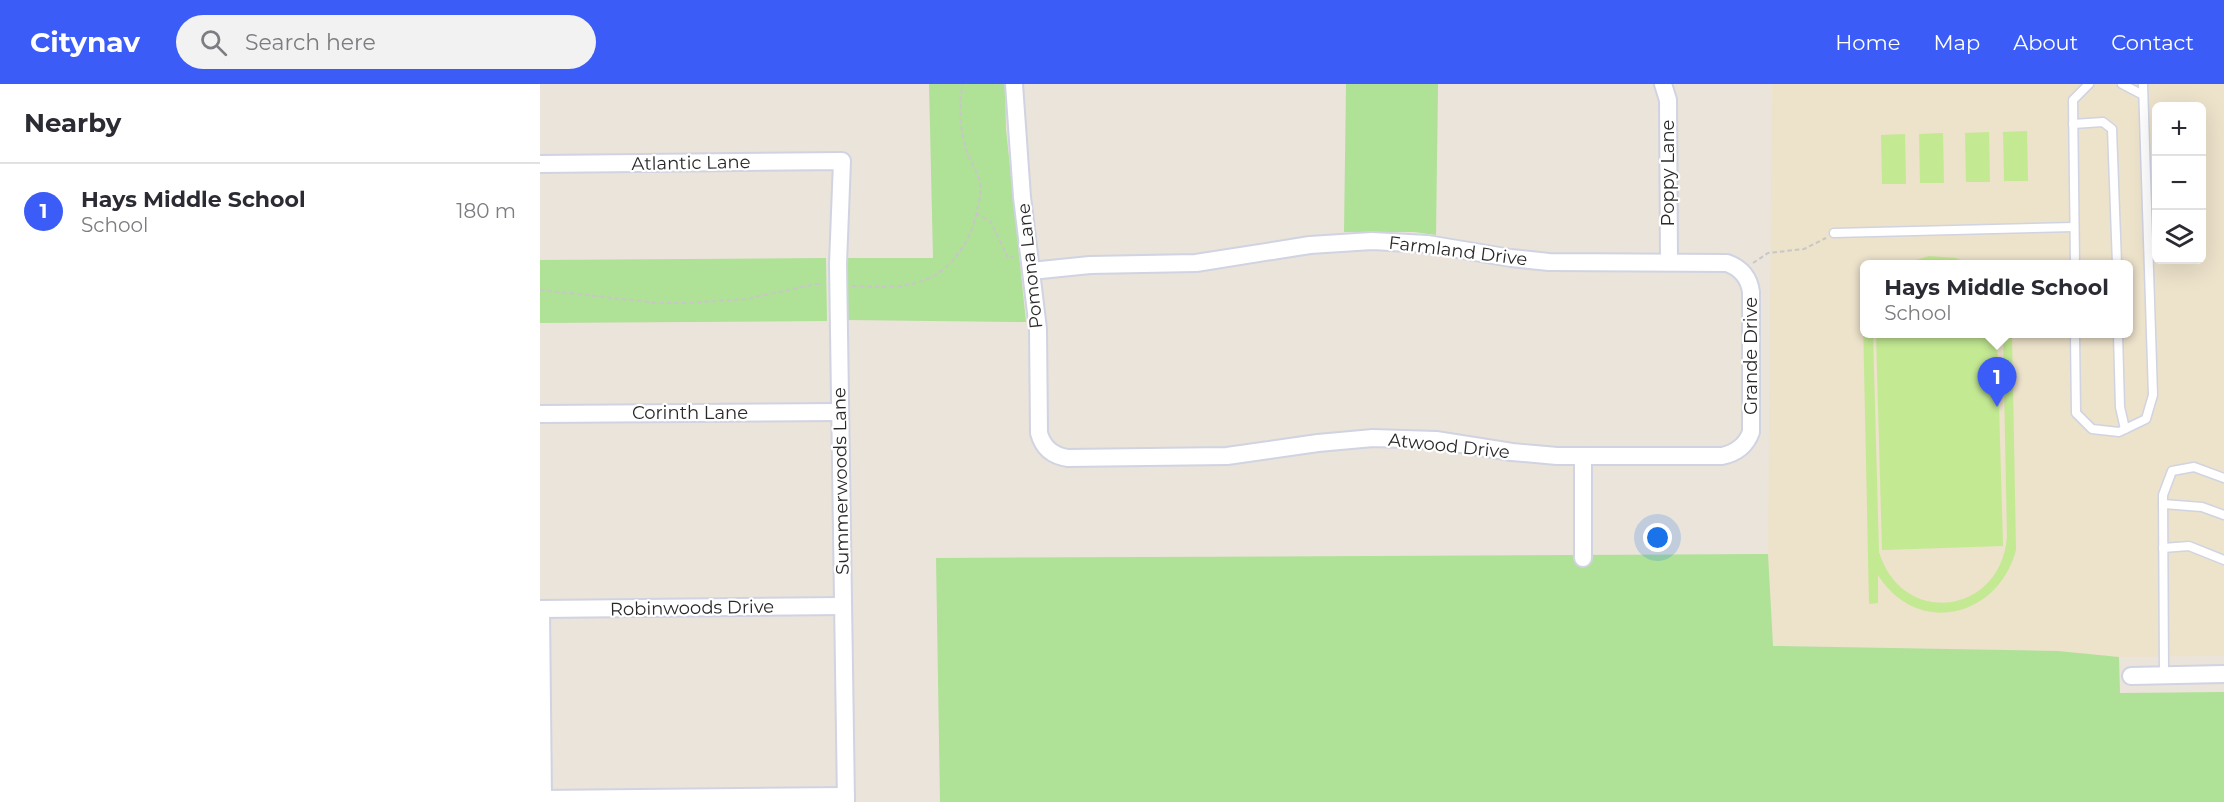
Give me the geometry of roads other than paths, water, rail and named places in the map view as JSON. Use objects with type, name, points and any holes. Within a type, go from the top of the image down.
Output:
[{"type":"street","name":"Pomona Lane","points":[[1014,84],[1019,170],[1038,329],[1038,429],[1046,447]]},
{"type":"street","name":"Poppy Lane","points":[[1663,84],[1668,100],[1669,262]]},
{"type":"street","name":"Atlantic Lane","points":[[540,164],[842,161]]},
{"type":"street","name":"Summerwoods Lane","points":[[842,161],[838,286],[846,799]]},
{"type":"street","name":"Farmland Drive","points":[[1031,271],[1090,265],[1196,263],[1310,245],[1372,241],[1427,244],[1549,262],[1723,262],[1741,270]]},
{"type":"street","name":"Grande Drive","points":[[1741,270],[1747,278],[1751,292],[1752,426],[1745,444]]},
{"type":"street","name":"Corinth Lane","points":[[540,414],[840,412]]},
{"type":"street","name":"Atwood Drive","points":[[1046,447],[1058,456],[1068,458],[1204,458],[1250,454],[1334,441],[1404,438],[1451,442],[1512,452],[1582,456],[1722,456],[1735,452],[1745,444]]},
{"type":"street","points":[[1582,456],[1583,558]]},
{"type":"street","name":"Robinwoods Drive","points":[[540,609],[843,606]]},
{"type":"street","points":[[540,609],[541,799],[846,799]]},
{"type":"street","points":[[2131,676],[2224,674]]},
{"type":"lane","points":[[2075,260],[2073,100],[2089,84]]},
{"type":"lane","points":[[2122,84],[2143,95]]},
{"type":"lane","points":[[2076,338],[2076,413],[2092,429],[2119,432],[2146,419],[2153,395],[2142,84]]},
{"type":"lane","points":[[2073,124],[2103,122],[2112,129],[2117,260]]},
{"type":"lane","points":[[1834,233],[2074,227]]},
{"type":"lane","points":[[2118,338],[2120,407],[2125,429]]},
{"type":"lane","points":[[2164,674],[2163,495],[2172,471],[2194,466],[2224,478]]},
{"type":"lane","points":[[2163,504],[2202,507],[2224,515]]},
{"type":"lane","points":[[2163,548],[2189,546],[2224,560]]},
{"type":"place","name":"Hays Middle School","points":[[1997,407]]}]
